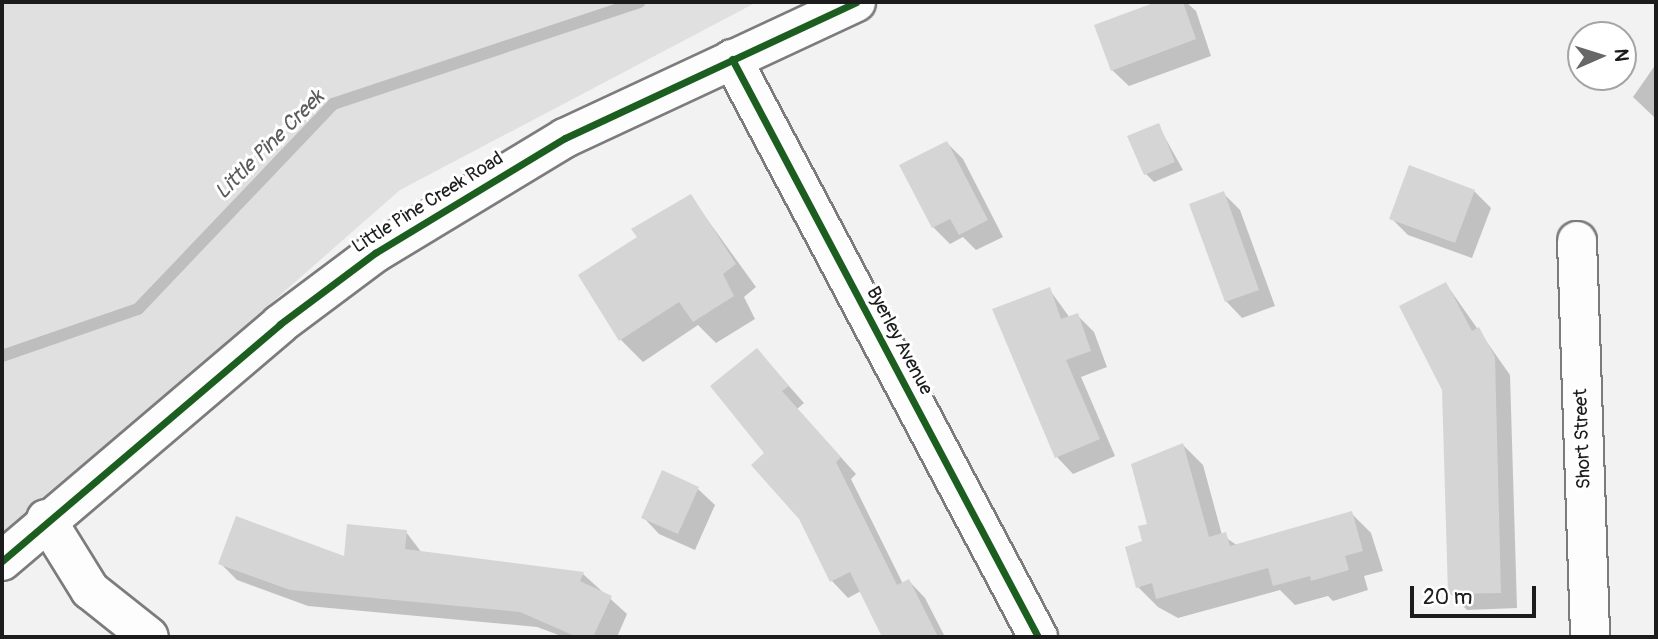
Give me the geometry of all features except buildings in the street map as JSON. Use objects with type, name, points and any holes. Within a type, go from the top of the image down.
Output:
[{"type":"street","name":"Little Pine Creek Road","points":[[2,561],[46,519],[375,253],[565,138],[856,2]]},
{"type":"street","name":"Byerley Avenue","points":[[732,60],[1038,637]]},
{"type":"street","name":"Short Street","points":[[1577,241],[1590,637]]},
{"type":"street","points":[[46,519],[90,590],[149,637]]},
{"type":"shaded area","points":[[2,2],[757,2],[400,190],[2,539]]},
{"type":"waterway","name":"Little Pine Creek","points":[[2,356],[138,309],[333,104],[639,2]]},
{"type":"cycle path","points":[[2,561],[280,324],[375,253],[565,138],[856,2]]},
{"type":"cycle path","points":[[732,59],[1038,637]]}]
